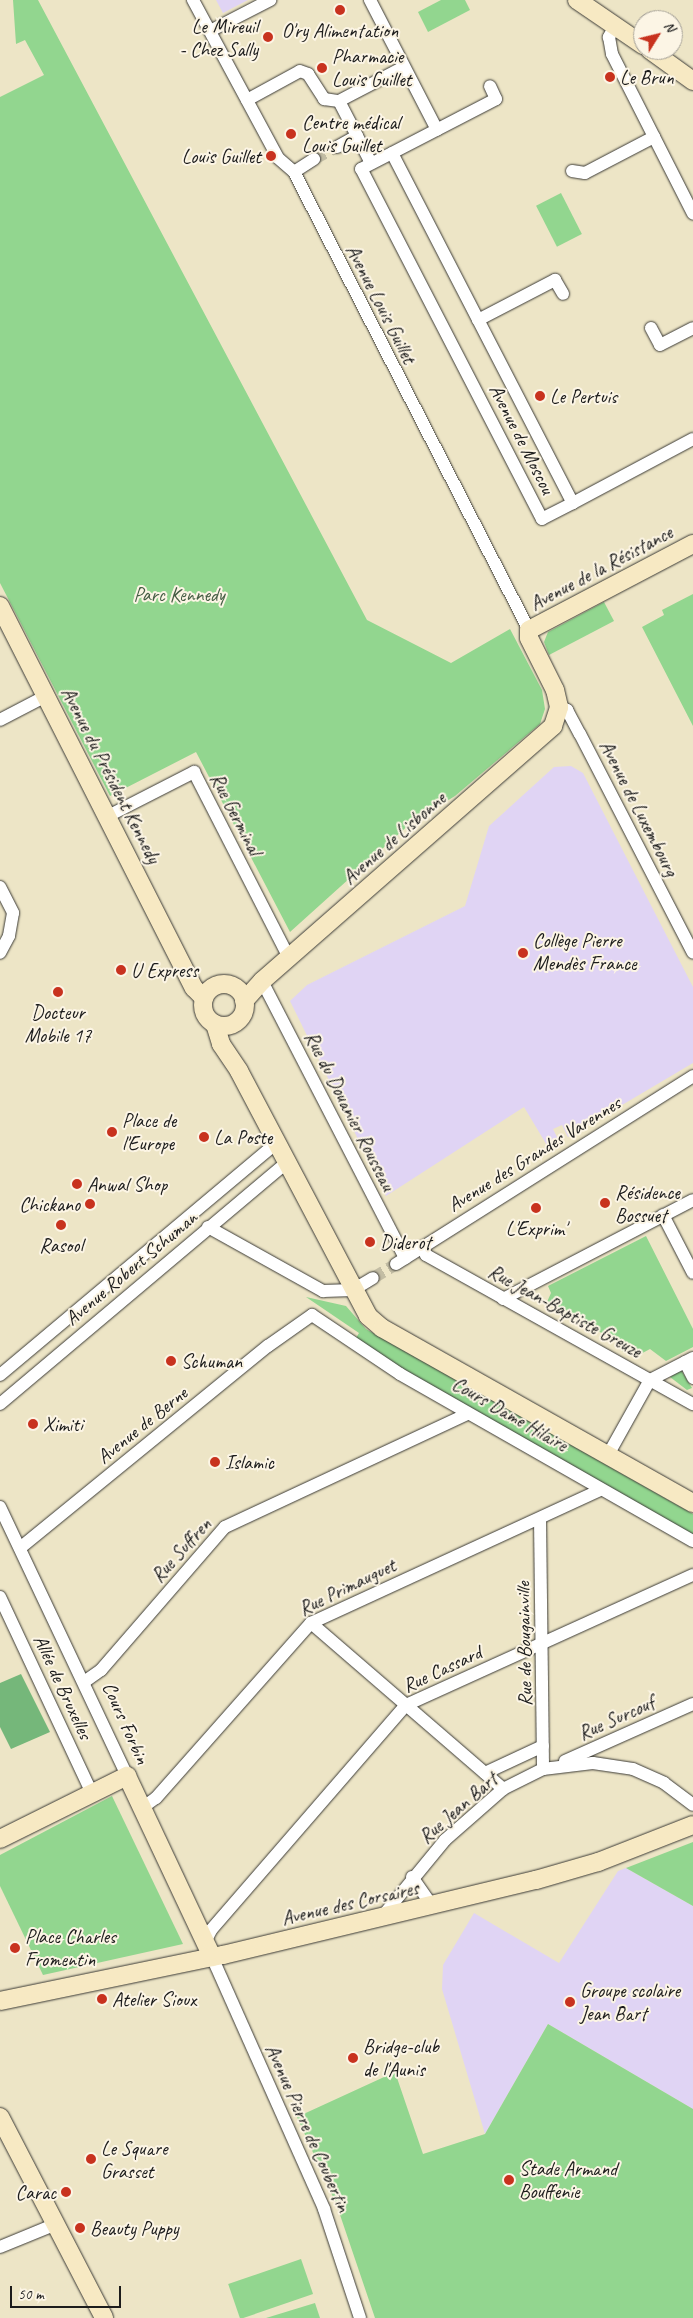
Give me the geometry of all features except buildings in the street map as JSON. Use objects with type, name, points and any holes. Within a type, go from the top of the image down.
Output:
[{"type":"street","name":"Avenue Louis Guillet","points":[[194,0],[278,158],[294,172],[529,630]]},
{"type":"street","points":[[210,31],[270,0]]},
{"type":"street","points":[[370,0],[437,130]]},
{"type":"street","points":[[577,0],[633,38]]},
{"type":"street","points":[[615,26],[609,37],[612,54],[693,214]]},
{"type":"street","points":[[664,60],[693,81]]},
{"type":"street","points":[[247,100],[300,72],[308,74],[324,99],[338,101],[404,67]]},
{"type":"street","points":[[338,101],[371,163],[496,99],[490,86]]},
{"type":"street","points":[[336,147],[357,136]]},
{"type":"street","points":[[572,171],[585,173],[654,137]]},
{"type":"street","name":"Avenue de Moscou","points":[[371,163],[361,169],[542,519],[573,503],[392,153]]},
{"type":"street","points":[[294,172],[314,159]]},
{"type":"street","points":[[478,320],[555,280],[563,294]]},
{"type":"street","points":[[652,328],[660,345],[693,328]]},
{"type":"street","points":[[573,503],[693,439]]},
{"type":"street","name":"Avenue de la Résistance","points":[[529,630],[693,544]]},
{"type":"street","name":"Avenue du Président Kennedy","points":[[0,606],[184,964],[209,992]]},
{"type":"street","points":[[529,630],[529,638],[556,690],[558,707],[553,726],[580,734]]},
{"type":"street","points":[[0,720],[46,696]]},
{"type":"street","name":"Avenue de Luxembourg","points":[[558,707],[566,710],[580,734],[693,953]]},
{"type":"street","name":"Avenue de Lisbonne","points":[[241,995],[262,981],[289,958],[553,726]]},
{"type":"street","name":"Rue Germinal","points":[[108,816],[194,772],[289,958]]},
{"type":"street","points":[[0,887],[13,913],[9,936],[0,953]]},
{"type":"street","name":"Rue du Douanier Rousseau","points":[[262,981],[401,1261]]},
{"type":"street","points":[[239,1070],[234,1052],[233,1024],[242,1014],[241,995],[227,984],[209,992],[204,1013],[215,1024],[221,1044],[239,1070],[353,1290]]},
{"type":"street","points":[[215,1024],[233,1024]]},
{"type":"street","name":"Avenue des Grandes Varennes","points":[[401,1261],[693,1076]]},
{"type":"street","name":"Avenue Robert Schuman","points":[[0,1374],[276,1143]]},
{"type":"street","name":"Avenue Robert Schuman","points":[[0,1404],[287,1162]]},
{"type":"street","points":[[503,1299],[693,1200]]},
{"type":"street","points":[[664,1215],[693,1273]]},
{"type":"street","points":[[208,1227],[305,1284],[323,1291],[353,1290],[373,1278]]},
{"type":"street","name":"Rue Jean-Baptiste Greuze","points":[[422,1247],[426,1255],[693,1404]]},
{"type":"street","name":"Cours Dame Hilaire","points":[[353,1290],[375,1323],[693,1503]]},
{"type":"street","name":"Cours Dame Hilaire","points":[[312,1315],[358,1347],[467,1414],[693,1541]]},
{"type":"street","name":"Avenue de Berne","points":[[20,1548],[268,1346],[312,1315]]},
{"type":"street","points":[[608,1455],[650,1380],[689,1360],[693,1378]]},
{"type":"street","name":"Rue Suffren","points":[[84,1682],[101,1670],[225,1527],[467,1414]]},
{"type":"street","name":"Rue Primauguet","points":[[142,1808],[156,1798],[311,1623],[600,1490]]},
{"type":"street","name":"Cours Forbin","points":[[0,1507],[208,1949]]},
{"type":"street","name":"Rue de Bougainville","points":[[540,1519],[544,1643],[543,1746],[548,1768]]},
{"type":"street","name":"Rue Cassard","points":[[208,1949],[211,1930],[406,1705],[693,1575]]},
{"type":"street","name":"Allée de Bruxelles","points":[[0,1597],[92,1793]]},
{"type":"street","points":[[311,1623],[503,1789]]},
{"type":"street","name":"Rue Surcouf","points":[[548,1768],[693,1704]]},
{"type":"street","points":[[606,1743],[612,1765]]},
{"type":"street","points":[[485,1773],[543,1746]]},
{"type":"street","name":"Rue Jean Bart","points":[[382,1918],[412,1877],[445,1840],[503,1789],[548,1768],[612,1765],[647,1774],[693,1805]]},
{"type":"street","points":[[0,1839],[127,1776]]},
{"type":"street","name":"Avenue des Corsaires","points":[[4,1998],[208,1949],[382,1918],[432,1906],[598,1862],[693,1825]]},
{"type":"street","points":[[412,1877],[432,1906]]},
{"type":"street","name":"Avenue Pierre de Coubertin","points":[[208,1949],[329,2222],[360,2318]]},
{"type":"street","points":[[0,2117],[56,2224],[101,2317]]},
{"type":"street","points":[[0,2247],[56,2224]]},
{"type":"shaded area","points":[[216,0],[248,0],[223,13]]},
{"type":"shaded area","name":"Collège Pierre Mendès France","points":[[571,766],[583,773],[693,987],[693,1063],[568,1137],[562,1125],[553,1129],[559,1141],[548,1147],[524,1107],[386,1196],[290,1001],[307,985],[465,906],[489,826],[554,767]]},
{"type":"shaded area","name":"Groupe scolaire Jean Bart","points":[[626,1868],[693,1906],[693,2109],[548,2024],[485,2134],[442,1989],[443,1965],[474,1913],[559,1963],[618,1871]]},
{"type":"green space","name":"Parc Kennedy","points":[[13,0],[38,0],[367,620],[451,663],[510,629],[542,690],[545,709],[540,724],[455,796],[411,823],[290,932],[196,752],[110,796],[0,583],[0,97],[44,75],[25,40],[16,44]]},
{"type":"green space","points":[[441,0],[465,0],[470,10],[428,32],[418,12]]},
{"type":"green space","points":[[561,193],[582,234],[557,247],[536,206]]},
{"type":"green space","points":[[693,594],[693,726],[642,627],[664,615],[662,610]]},
{"type":"green space","points":[[604,602],[614,621],[549,655],[544,642],[548,632]]},
{"type":"green space","points":[[646,1236],[693,1329],[693,1347],[666,1361],[650,1349],[635,1357],[622,1351],[621,1344],[547,1302],[551,1293],[548,1286]]},
{"type":"green space","points":[[306,1297],[346,1306],[366,1329],[693,1514],[693,1536],[388,1363],[356,1338],[359,1333]]},
{"type":"green space","points":[[681,1370],[692,1388],[687,1390],[670,1377]]},
{"type":"green space","points":[[21,1674],[50,1732],[11,1749],[0,1727],[0,1683]]},
{"type":"green space","points":[[112,1796],[183,1944],[43,1975],[0,1886],[0,1855]]},
{"type":"green space","points":[[693,1842],[693,1906],[626,1868]]},
{"type":"green space","name":"Stade Armand Bouffenie","points":[[548,2024],[693,2109],[693,2318],[375,2318],[337,2206],[297,2117],[395,2072],[423,2154],[485,2134]]},
{"type":"green space","points":[[301,2259],[313,2294],[240,2318],[228,2284]]},
{"type":"green space","points":[[315,2303],[320,2318],[266,2318]]},
{"type":"tunnel","points":[[314,159],[337,147]]},
{"type":"tunnel","points":[[373,1278],[396,1264]]},
{"type":"place","name":"O'ry Alimentation","points":[[340,10]]},
{"type":"place","name":"Le Mireuil - Chez Sally","points":[[268,37]]},
{"type":"place","name":"Pharmacie Louis Guillet","points":[[322,68]]},
{"type":"place","name":"Le Brun","points":[[610,77]]},
{"type":"place","name":"Centre médical Louis Guillet","points":[[291,134]]},
{"type":"place","name":"Louis Guillet","points":[[271,156]]},
{"type":"place","name":"Le Pertuis","points":[[540,396]]},
{"type":"place","name":"Collège Pierre Mendès France","points":[[523,953]]},
{"type":"place","name":"U Express","points":[[121,970]]},
{"type":"place","name":"Docteur Mobile 17","points":[[58,992]]},
{"type":"place","name":"Place de l'Europe","points":[[112,1132]]},
{"type":"place","name":"La Poste","points":[[204,1137]]},
{"type":"place","name":"Anwal Shop","points":[[77,1184]]},
{"type":"place","name":"Résidence Bossuet","points":[[605,1203]]},
{"type":"place","name":"Chickano","points":[[90,1204]]},
{"type":"place","name":"L'Exprim'","points":[[536,1208]]},
{"type":"place","name":"Rasool","points":[[61,1225]]},
{"type":"place","name":"Diderot","points":[[370,1242]]},
{"type":"place","name":"Schuman","points":[[171,1361]]},
{"type":"place","name":"Ximiti","points":[[33,1424]]},
{"type":"place","name":"Islamic","points":[[215,1462]]},
{"type":"place","name":"Place Charles Fromentin","points":[[15,1948]]},
{"type":"place","name":"Atelier Sioux","points":[[102,1999]]},
{"type":"place","name":"Groupe scolaire Jean Bart","points":[[570,2002]]},
{"type":"place","name":"Bridge-club de l'Aunis","points":[[353,2058]]},
{"type":"place","name":"Le Square Grasset","points":[[91,2159]]},
{"type":"place","name":"Stade Armand Bouffenie","points":[[509,2180]]},
{"type":"place","name":"Carac","points":[[66,2192]]},
{"type":"place","name":"Beauty Puppy","points":[[80,2228]]}]
